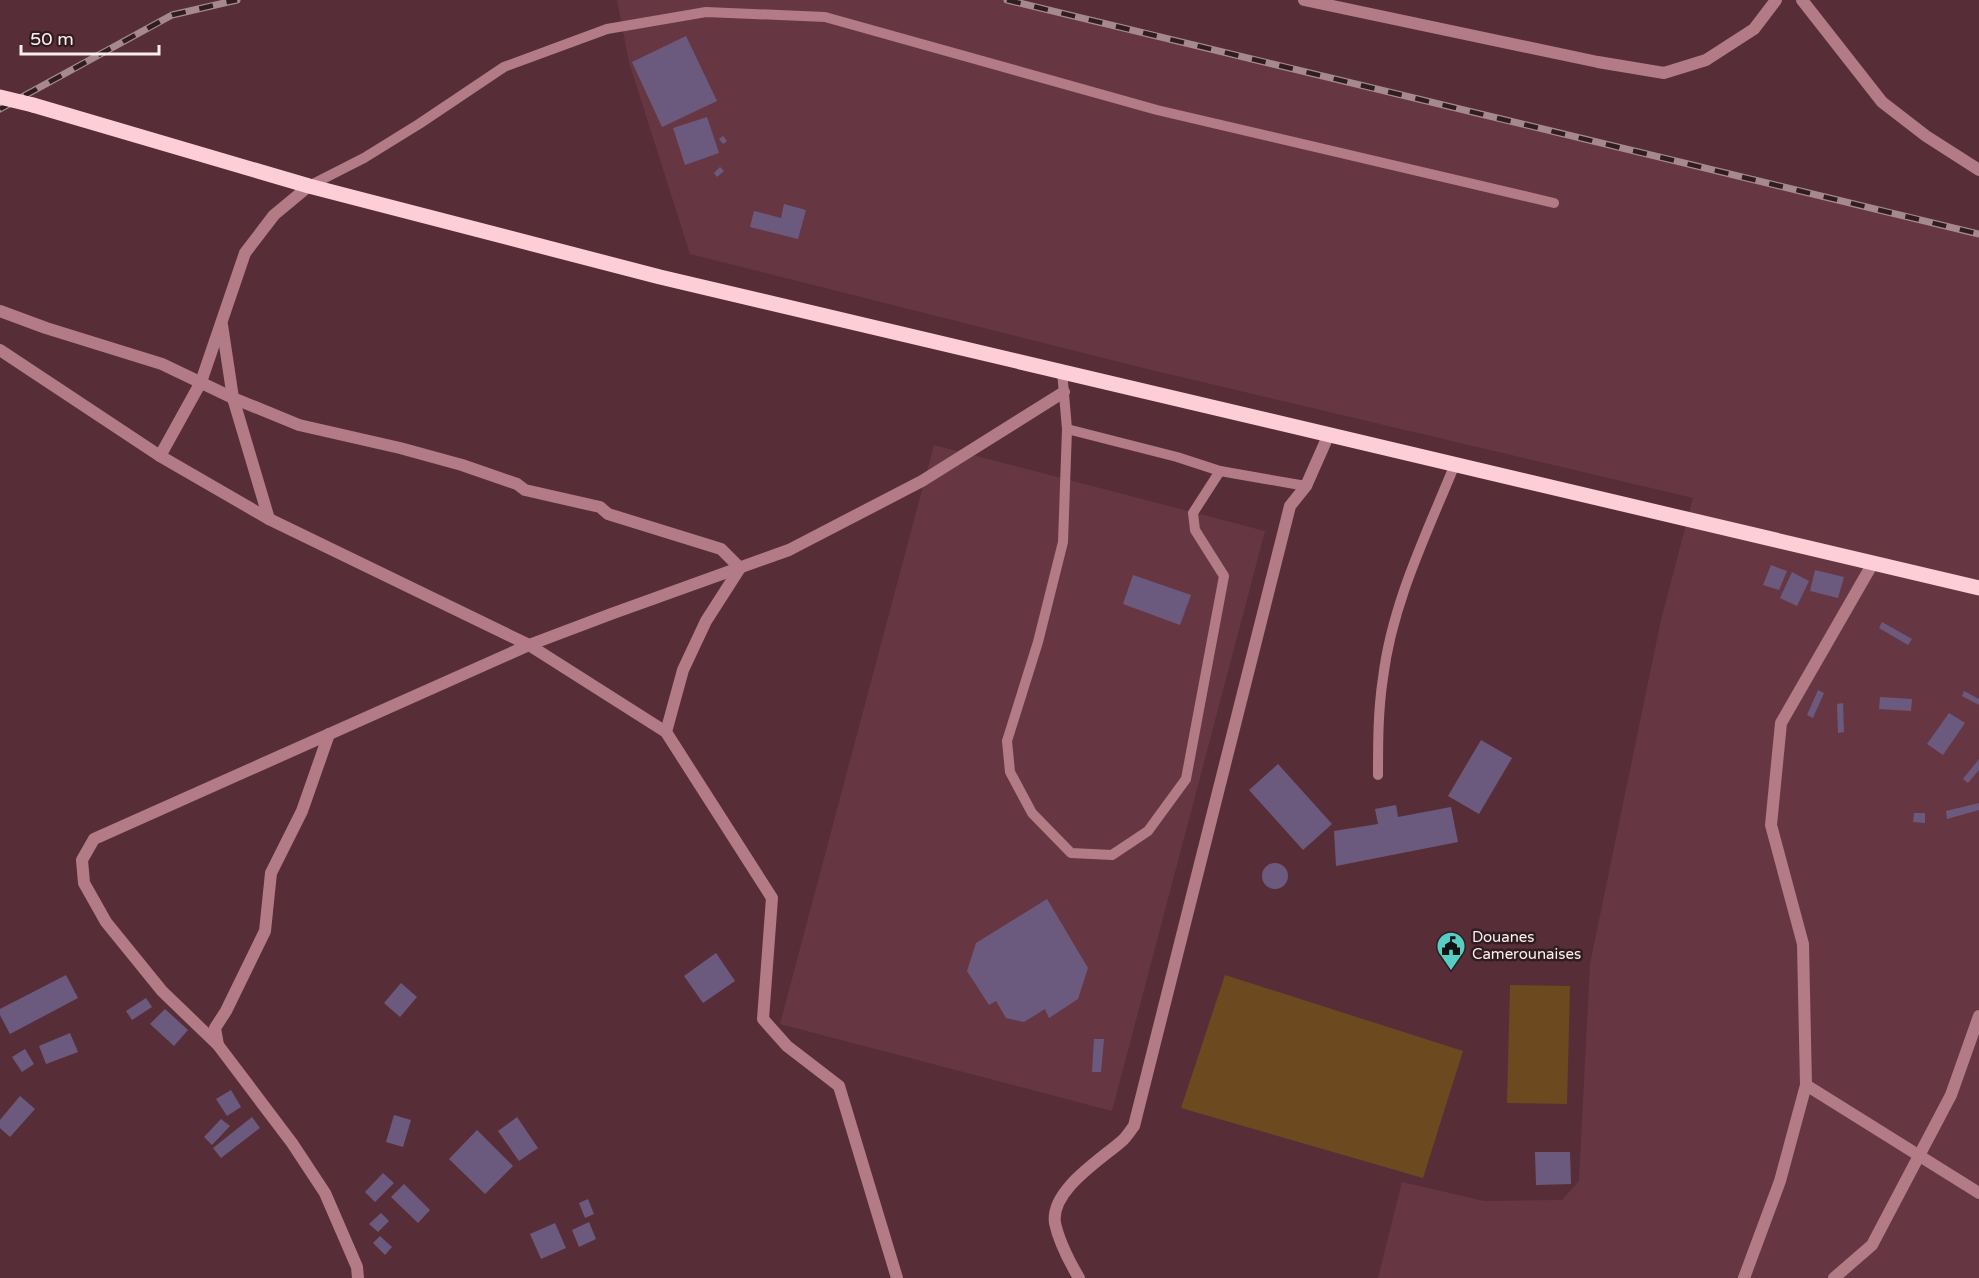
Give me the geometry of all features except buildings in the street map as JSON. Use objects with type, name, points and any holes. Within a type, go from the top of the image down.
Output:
[{"type":"main road","points":[[0,97],[309,186],[660,277],[1979,588]]},
{"type":"street","points":[[1304,0],[1587,60],[1664,73],[1706,60],[1754,29],[1776,0]]},
{"type":"street","points":[[1802,0],[1882,102],[1926,136],[1979,170]]},
{"type":"street","points":[[160,456],[201,382],[245,253],[274,215],[309,186]]},
{"type":"street","points":[[0,311],[46,328],[162,364],[233,398],[299,425],[441,459],[517,484],[525,490],[600,507],[608,514],[721,549],[740,568]]},
{"type":"street","points":[[222,323],[233,398],[269,519]]},
{"type":"street","points":[[0,350],[160,456],[269,519],[529,645],[666,732],[772,898],[764,1019],[788,1046],[839,1086],[897,1278]]},
{"type":"street","points":[[358,1278],[357,1267],[325,1193],[292,1143],[218,1045],[162,991],[106,922],[84,883],[82,860],[94,839],[529,645],[789,550],[922,480],[1064,392]]},
{"type":"street","points":[[1078,1278],[1064,1250],[1055,1221],[1061,1197],[1085,1170],[1125,1139],[1134,1126],[1290,506],[1306,486],[1329,434]]},
{"type":"street","points":[[1744,1278],[1780,1181],[1806,1085],[1803,944],[1771,825],[1780,723],[1873,563]]},
{"type":"street","points":[[666,732],[682,670],[706,621],[740,568]]},
{"type":"street","points":[[218,1045],[215,1028],[226,1011],[265,931],[271,873],[302,811],[329,734]]},
{"type":"street","points":[[1834,1278],[1872,1245],[1951,1095],[1979,1016]]},
{"type":"street","points":[[1806,1085],[1979,1193]]},
{"type":"lane","points":[[309,186],[364,158],[504,67],[607,29],[706,12],[825,17],[1157,110],[1554,203]]},
{"type":"lane","points":[[1062,371],[1067,429],[1063,542],[1038,642],[1007,741],[1010,772],[1032,813],[1071,853],[1112,855],[1148,831],[1186,778],[1224,576],[1195,530],[1192,513],[1220,471]]},
{"type":"lane","points":[[1067,429],[1220,471],[1306,486]]},
{"type":"lane","points":[[1378,775],[1378,720],[1383,676],[1392,632],[1412,569],[1455,464]]},
{"type":"shaded area","points":[[617,0],[1007,0],[1979,234],[1979,1278],[1378,1278],[1402,1182],[1484,1201],[1562,1200],[1579,1181],[1590,964],[1661,620],[1693,498],[1135,366],[690,254],[629,62]]},
{"type":"shaded area","points":[[934,445],[1265,531],[1112,1111],[780,1024]]},
{"type":"shaded area","points":[[1225,975],[1463,1051],[1423,1178],[1181,1108]]},
{"type":"shaded area","points":[[1510,985],[1570,986],[1567,1104],[1507,1103]]},
{"type":"railway","points":[[0,109],[172,15],[237,0]]},
{"type":"railway","points":[[1007,0],[1979,234]]},
{"type":"place","name":"Douanes Camerounaises","points":[[1451,972]]}]
